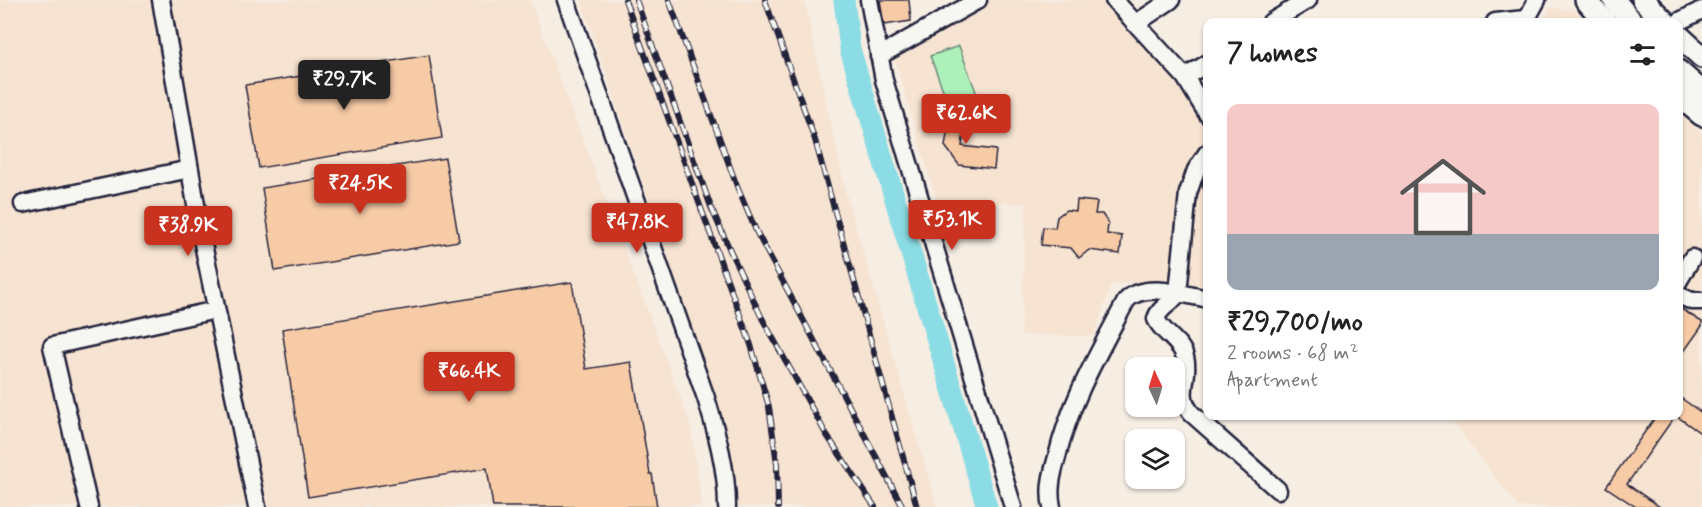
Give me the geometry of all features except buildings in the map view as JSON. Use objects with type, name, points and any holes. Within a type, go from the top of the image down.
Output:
[{"type":"main road","points":[[1586,0],[1602,18]]},
{"type":"main road","points":[[1614,0],[1629,18]]},
{"type":"main road","points":[[1643,0],[1665,18]]},
{"type":"main road","points":[[1683,35],[1701,56]]},
{"type":"main road","points":[[1683,75],[1702,92]]},
{"type":"main road","points":[[1683,99],[1702,115]]},
{"type":"street","points":[[161,0],[216,310],[257,507]]},
{"type":"street","points":[[566,0],[706,398],[719,440],[727,507]]},
{"type":"street","points":[[869,0],[879,56],[925,220],[1013,507]]},
{"type":"street","points":[[879,56],[950,8],[978,0]]},
{"type":"street","points":[[1114,0],[1185,77],[1203,108]]},
{"type":"street","points":[[1135,24],[1171,0]]},
{"type":"street","points":[[1278,18],[1308,0]]},
{"type":"street","points":[[1528,18],[1538,0]]},
{"type":"street","points":[[1683,21],[1702,10]]},
{"type":"street","points":[[1185,77],[1203,66]]},
{"type":"street","points":[[1203,160],[1188,193],[1178,293],[1156,319],[1164,332],[1179,345],[1184,354],[1187,364],[1182,394],[1185,405],[1191,413],[1278,490]]},
{"type":"street","points":[[23,204],[190,170]]},
{"type":"street","points":[[1683,272],[1691,257]]},
{"type":"street","points":[[1052,507],[1051,482],[1067,421],[1090,369],[1126,301],[1136,292],[1145,291],[1178,293],[1203,298]]},
{"type":"street","points":[[1683,297],[1692,301],[1702,301]]},
{"type":"street","points":[[89,507],[52,346],[216,310]]},
{"type":"shaded area","points":[[0,0],[530,0],[690,423],[702,507],[0,507]]},
{"type":"shaded area","points":[[581,0],[804,0],[846,194],[937,507],[738,507],[738,484],[715,397]]},
{"type":"shaded area","points":[[988,0],[1103,0],[1178,81],[1203,123],[1203,285],[1163,280],[1111,284],[1094,336],[1021,335],[1026,204],[936,199],[893,53]]},
{"type":"shaded area","points":[[1550,8],[1575,10],[1583,18],[1544,18]]},
{"type":"shaded area","points":[[1683,115],[1702,134],[1702,507],[1518,507],[1451,420],[1683,420]]},
{"type":"green space","points":[[959,46],[978,97],[950,108],[930,56]]},
{"type":"waterway","points":[[844,0],[850,49],[987,507]]},
{"type":"railway","points":[[625,0],[751,345],[769,407],[777,464],[778,507]]},
{"type":"railway","points":[[636,0],[711,207],[733,257],[762,318],[826,434],[875,507]]},
{"type":"railway","points":[[669,0],[738,189],[757,233],[903,507]]},
{"type":"railway","points":[[765,0],[815,140],[917,507]]}]
